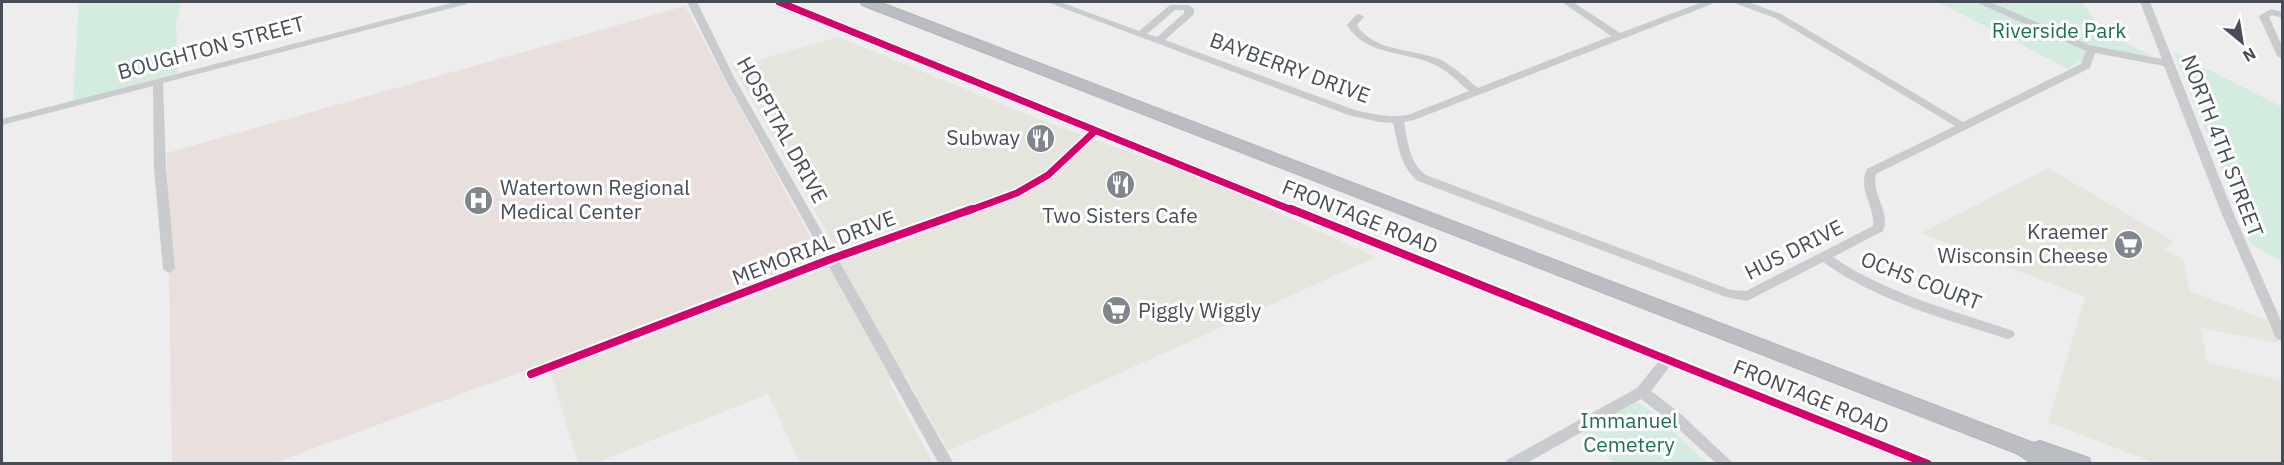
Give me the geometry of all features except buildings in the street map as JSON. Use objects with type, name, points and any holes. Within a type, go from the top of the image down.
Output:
[{"type":"highway","points":[[867,2],[2023,447],[2052,464]]},
{"type":"highway","points":[[2023,447],[2050,452],[2080,464]]},
{"type":"street","name":"BOUGHTON STREET","points":[[2,122],[464,2]]},
{"type":"street","name":"HOSPITAL DRIVE","points":[[693,2],[730,79],[947,464]]},
{"type":"street","name":"FRONTAGE ROAD","points":[[779,2],[1928,464]]},
{"type":"street","name":"BAYBERRY DRIVE","points":[[1052,2],[1362,116],[1398,120],[1477,92],[1709,2]]},
{"type":"street","points":[[1567,2],[1618,37]]},
{"type":"street","points":[[1740,2],[1778,16],[1962,126]]},
{"type":"street","points":[[1983,2],[2091,50],[2169,64]]},
{"type":"street","name":"NORTH 4TH STREET","points":[[2145,2],[2245,260],[2283,336]]},
{"type":"street","points":[[1141,34],[1173,7],[1189,9],[1189,14],[1159,41]]},
{"type":"street","points":[[2280,14],[2267,12],[2264,16],[2283,56]]},
{"type":"street","points":[[1359,17],[1352,25],[1354,32],[1361,38],[1371,44],[1436,62],[1477,92]]},
{"type":"street","name":"HUS DRIVE","points":[[1398,120],[1409,164],[1414,173],[1422,178],[1730,294],[1742,296],[1757,293],[1879,228],[1878,213],[1868,180],[1871,172],[2086,66],[2091,50]]},
{"type":"street","points":[[158,82],[160,168],[169,269]]},
{"type":"street","name":"MEMORIAL DRIVE","points":[[531,374],[831,259],[1017,193],[1048,176],[1095,131]]},
{"type":"street","name":"OCHS COURT","points":[[1825,257],[1844,273],[1873,286],[2008,334]]},
{"type":"street","points":[[1512,464],[1642,392],[1668,359]]},
{"type":"street","points":[[1642,392],[1676,418],[1727,464]]},
{"type":"shaded area","name":"Watertown Regional Medical Center","points":[[685,6],[816,248],[819,255],[816,258],[762,283],[274,463],[172,463],[167,153]]},
{"type":"shaded area","points":[[838,37],[1041,120],[1206,180],[1376,257],[948,451],[905,375],[888,381],[933,463],[800,463],[768,394],[595,463],[578,463],[551,373],[843,260],[733,67]]},
{"type":"shaded area","points":[[2048,168],[2175,242],[2165,249],[2183,260],[2190,291],[2267,320],[2279,343],[2201,328],[2207,362],[2282,381],[2282,463],[2155,463],[2048,422],[2085,297],[1921,233]]},
{"type":"green space","points":[[79,2],[181,2],[176,23],[178,73],[73,101]]},
{"type":"green space","name":"Riverside Park","points":[[1938,2],[2082,2],[2104,32],[2154,57],[2085,46],[2085,58],[2068,69]]},
{"type":"green space","points":[[2174,52],[2282,107],[2282,262],[2251,244]]},
{"type":"green space","name":"Immanuel Cemetery","points":[[1627,401],[1639,403],[1647,408],[1707,463],[1615,463],[1577,426]]},
{"type":"cycle path","points":[[779,2],[1928,464]]},
{"type":"cycle path","points":[[531,374],[831,259],[1017,193],[1048,175],[1095,131]]},
{"type":"place","name":"Subway","points":[[1041,138]]},
{"type":"place","name":"Two Sisters Cafe","points":[[1120,185]]},
{"type":"place","name":"Watertown Regional Medical Center","points":[[479,200]]},
{"type":"place","name":"Kraemer Wisconsin Cheese","points":[[2129,244]]},
{"type":"place","name":"Piggly Wiggly","points":[[1117,311]]}]
